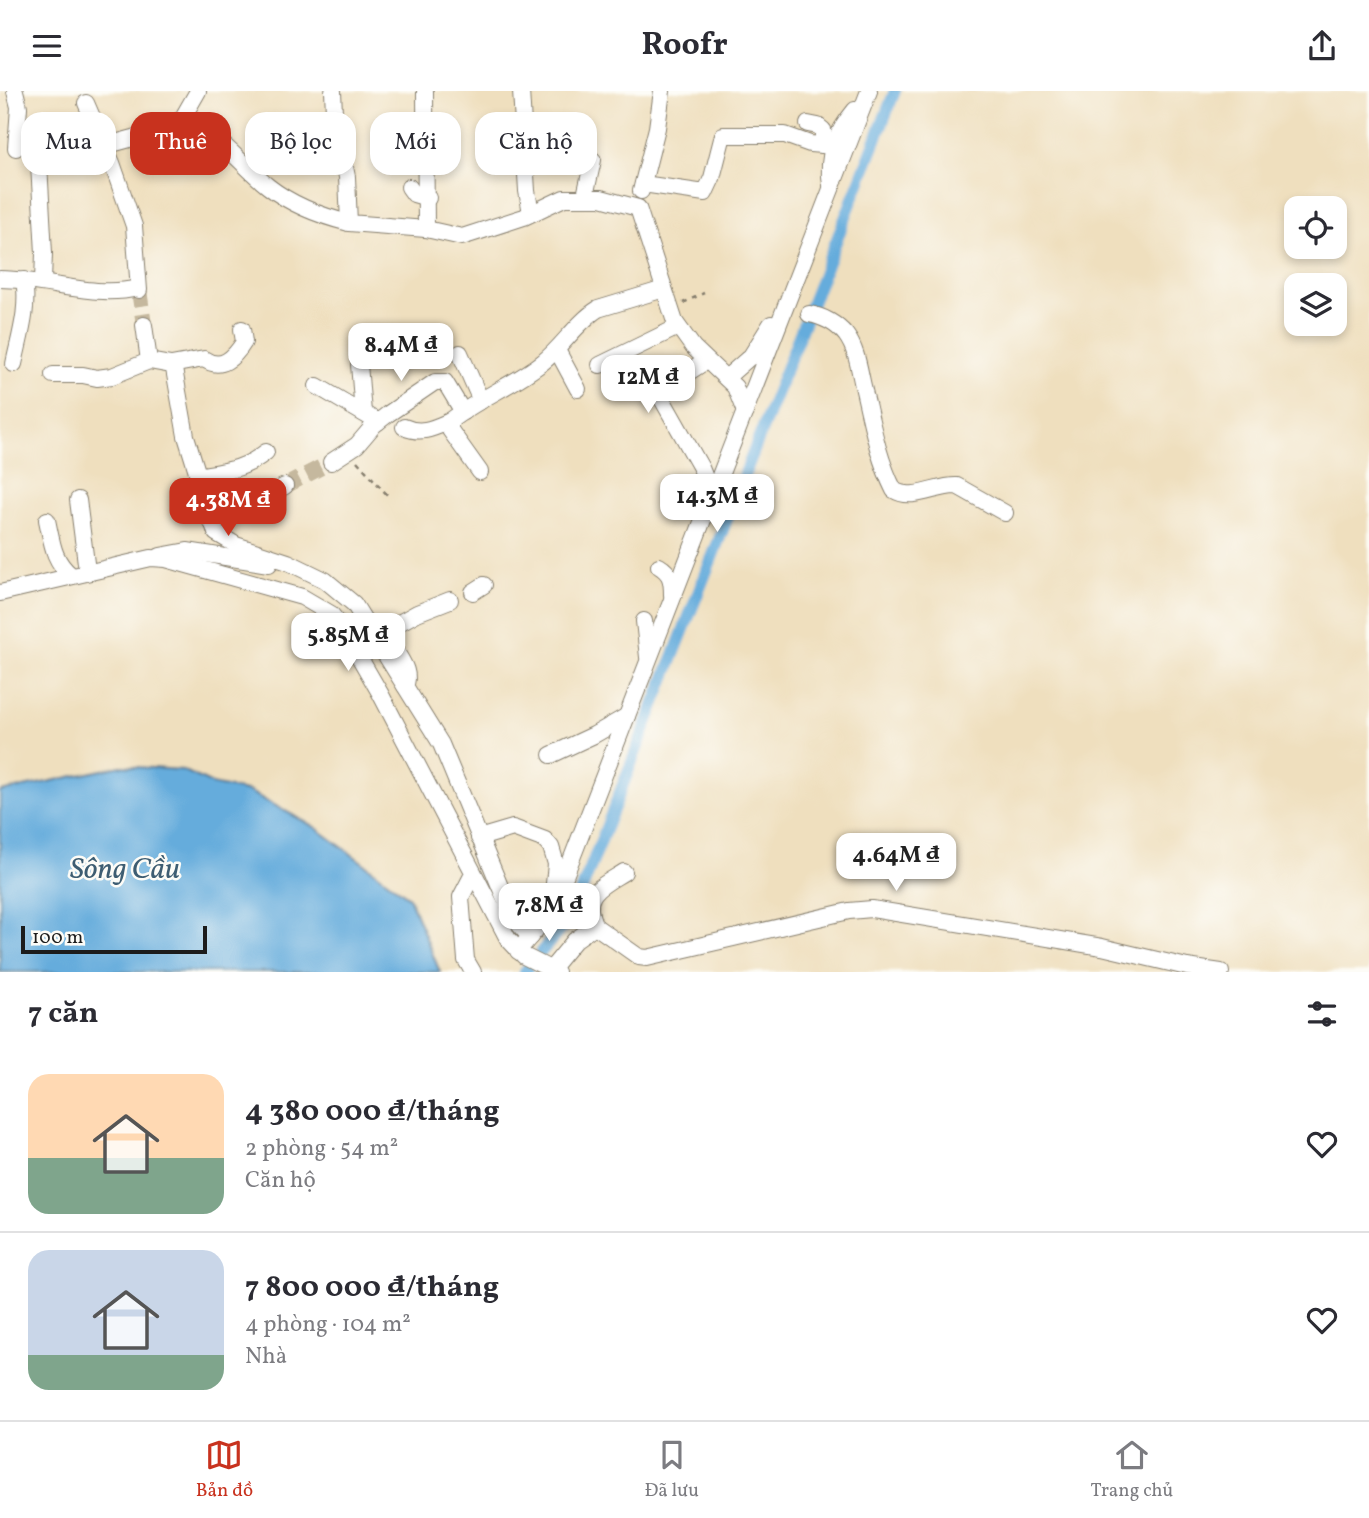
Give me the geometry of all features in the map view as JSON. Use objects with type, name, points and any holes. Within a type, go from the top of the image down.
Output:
[{"type":"street","points":[[15,91],[19,107],[16,148]]},
{"type":"street","points":[[188,112],[198,91]]},
{"type":"street","points":[[333,91],[335,134],[347,177],[349,223]]},
{"type":"street","points":[[425,91],[428,198],[426,229]]},
{"type":"street","points":[[521,91],[527,191],[531,213]]},
{"type":"street","points":[[662,91],[657,128],[638,208],[678,327],[706,361],[735,387],[745,412]]},
{"type":"street","points":[[828,145],[865,97]]},
{"type":"street","points":[[519,951],[552,907],[712,495],[788,310],[865,97]]},
{"type":"street","points":[[86,103],[90,112]]},
{"type":"street","points":[[808,124],[823,130],[828,145],[832,188]]},
{"type":"street","points":[[643,184],[705,193],[712,178],[723,135],[785,135],[810,144],[828,145]]},
{"type":"street","points":[[231,152],[257,177],[288,199],[328,218],[349,223],[426,229],[462,237],[531,213],[564,198],[585,196],[614,200],[638,208]]},
{"type":"street","points":[[40,175],[43,281]]},
{"type":"street","points":[[0,279],[43,281],[106,292],[139,289],[134,226],[115,175]]},
{"type":"street","points":[[585,196],[590,175]]},
{"type":"street","points":[[409,187],[414,194],[428,198]]},
{"type":"street","points":[[14,364],[26,307],[24,280]]},
{"type":"street","points":[[404,427],[414,432],[429,431],[457,417],[542,363],[590,313],[664,289]]},
{"type":"street","points":[[726,378],[751,356],[774,318],[788,310]]},
{"type":"street","points":[[809,314],[822,316],[832,323],[845,334],[855,350],[874,428],[894,490],[905,495],[948,485],[957,486],[1004,513]]},
{"type":"street","points":[[144,325],[149,361]]},
{"type":"street","points":[[600,365],[678,327]]},
{"type":"street","points":[[53,375],[97,378],[112,376],[149,361],[171,365],[204,359],[214,365],[221,365],[229,360],[244,342],[242,329]]},
{"type":"street","points":[[557,350],[578,389]]},
{"type":"street","points":[[460,353],[481,401]]},
{"type":"street","points":[[706,361],[658,392],[701,468],[712,495]]},
{"type":"street","points":[[359,364],[363,413]]},
{"type":"street","points":[[171,365],[197,476],[219,537],[288,562],[325,580],[342,591],[354,604],[441,744],[511,912],[530,937]]},
{"type":"street","points":[[331,462],[357,445],[378,422],[435,382],[442,380],[457,417]]},
{"type":"street","points":[[317,386],[378,422]]},
{"type":"street","points":[[457,417],[448,425],[450,430],[480,472]]},
{"type":"street","points":[[197,476],[246,466],[267,451]]},
{"type":"street","points":[[212,523],[285,486]]},
{"type":"street","points":[[78,499],[79,573]]},
{"type":"street","points":[[47,520],[59,566],[79,573]]},
{"type":"street","points":[[0,593],[79,573],[187,551],[305,571]]},
{"type":"street","points":[[151,558],[166,559],[302,597],[331,614],[343,629],[380,693],[508,939],[519,951],[554,970],[586,932],[590,901],[594,892],[624,872]]},
{"type":"street","points":[[659,565],[667,571],[672,580],[672,598]]},
{"type":"street","points":[[404,688],[408,680],[407,672],[388,637],[390,628],[416,613],[450,600]]},
{"type":"street","points":[[644,621],[649,659]]},
{"type":"street","points":[[551,755],[627,716]]},
{"type":"street","points":[[479,838],[513,828],[545,840],[551,847],[556,864],[552,907]]},
{"type":"street","points":[[473,874],[461,897],[466,960],[473,972]]},
{"type":"street","points":[[586,932],[639,957],[647,958],[849,911],[883,909],[1102,947],[1149,965],[1221,972]]},
{"type":"path","points":[[670,309],[704,293]]},
{"type":"path","points":[[349,451],[390,498]]},
{"type":"water","name":"Sông Cầu","points":[[121,766],[183,770],[212,784],[250,792],[315,827],[409,897],[440,972],[0,972],[0,792]]},
{"type":"waterway","points":[[541,952],[571,917],[895,91]]},
{"type":"tunnel","points":[[139,290],[144,325]]},
{"type":"tunnel","points":[[285,486],[331,462]]}]
